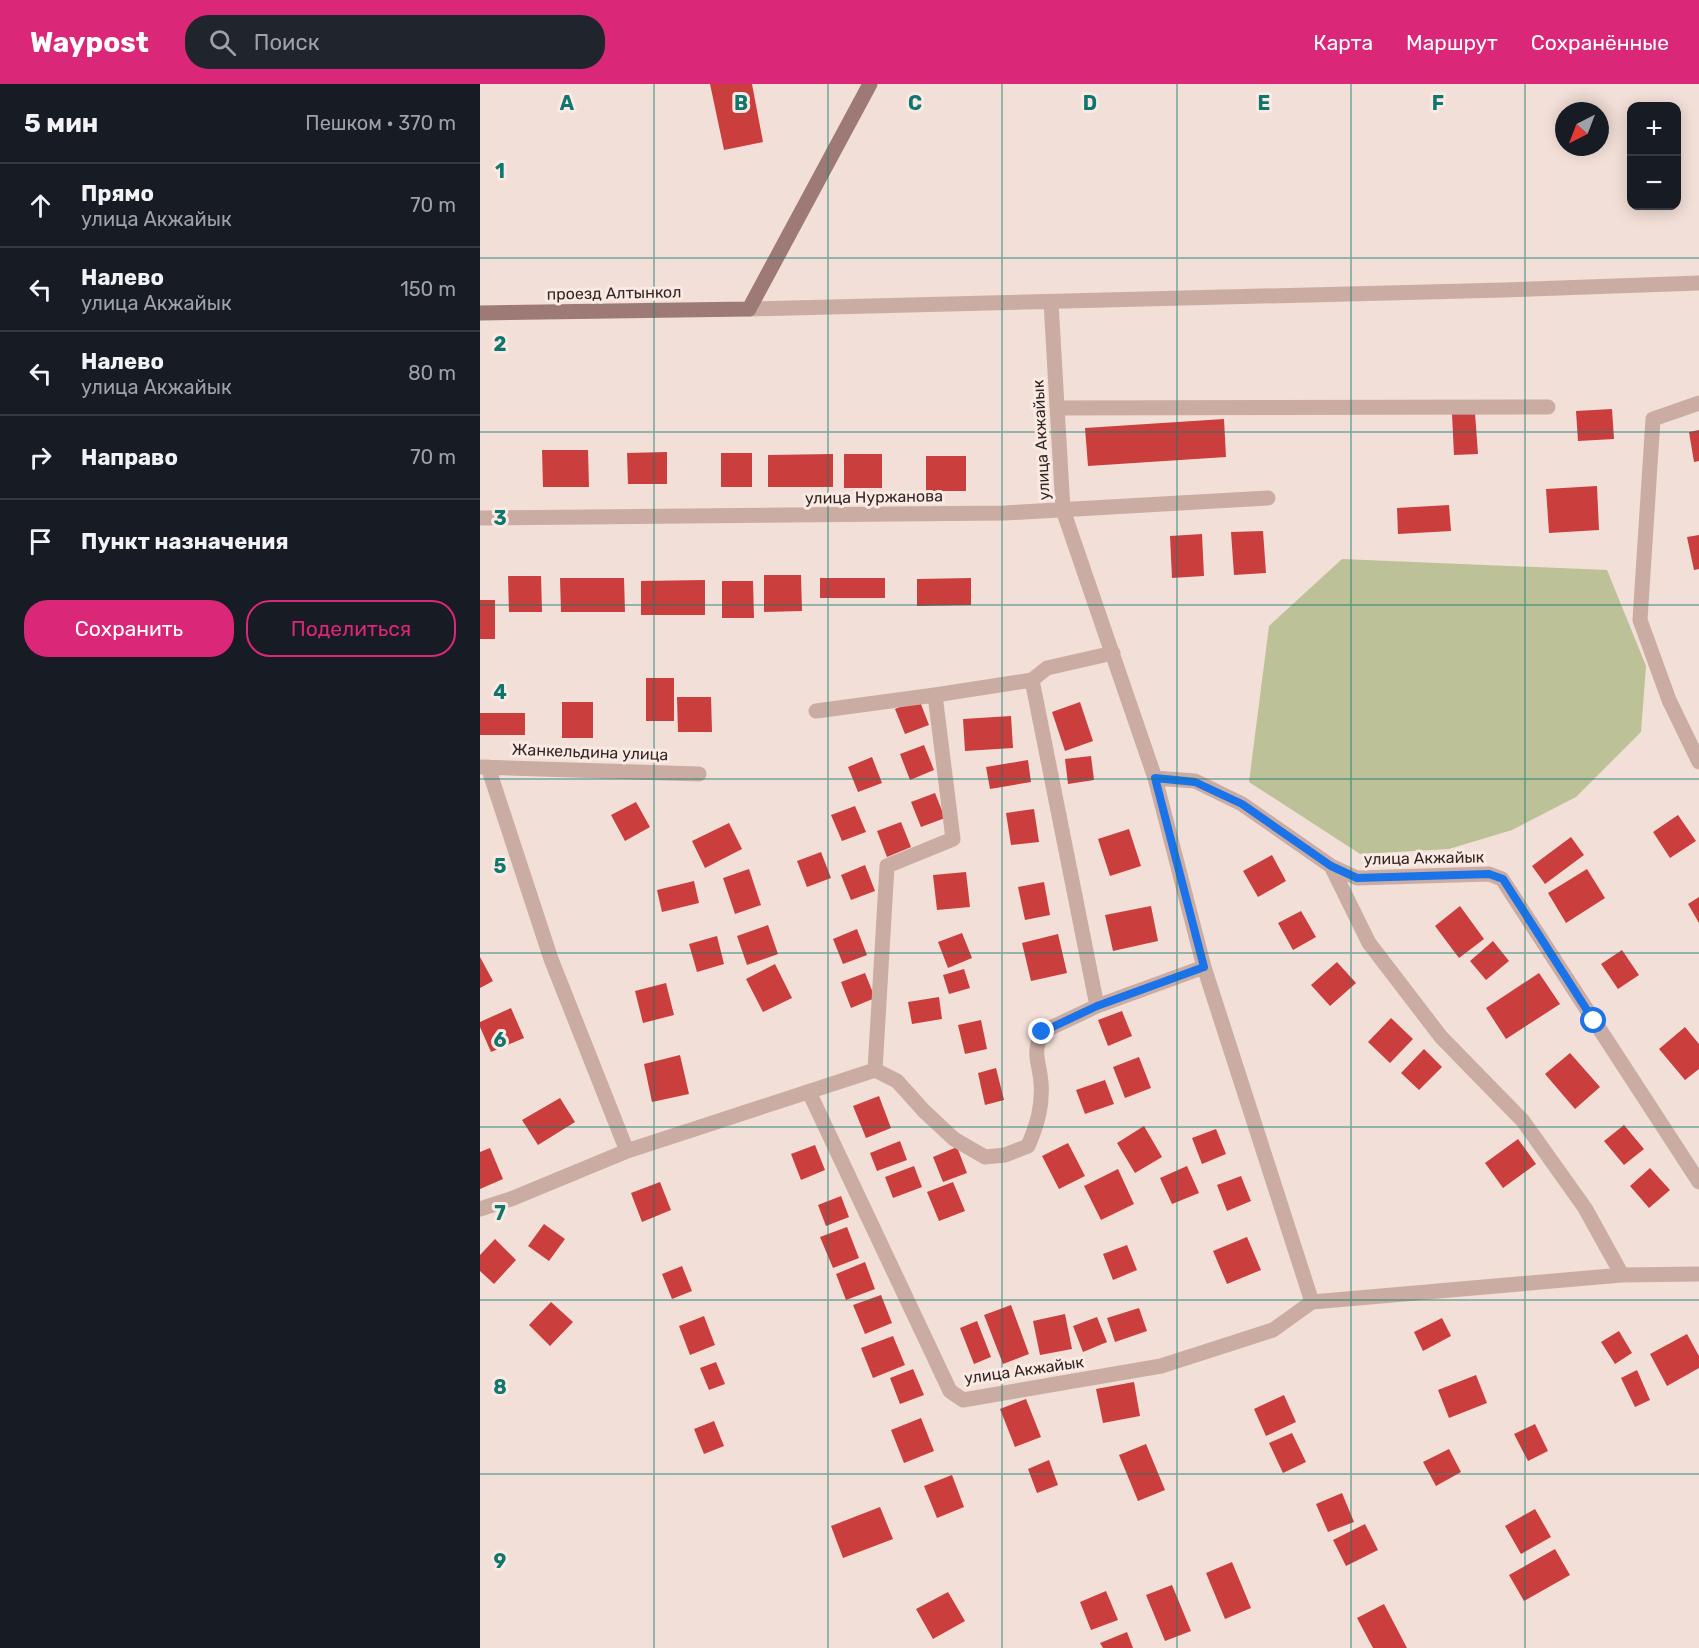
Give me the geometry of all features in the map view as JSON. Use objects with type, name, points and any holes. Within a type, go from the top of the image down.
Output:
[{"type":"main road","points":[[749,309],[870,84]]},
{"type":"main road","name":"проезд Алтынкол","points":[[480,313],[749,309]]},
{"type":"street","points":[[749,309],[1699,283]]},
{"type":"street","name":"улица Акжайык","points":[[809,1092],[950,1391],[963,1400],[1161,1366],[1273,1330],[1311,1302],[1204,967],[1155,778],[1063,510],[1051,302]]},
{"type":"street","points":[[1699,403],[1653,419],[1640,620],[1670,700],[1699,762]]},
{"type":"street","points":[[1057,408],[1548,407]]},
{"type":"street","name":"улица Нуржанова","points":[[480,519],[1005,513],[1268,498]]},
{"type":"street","points":[[816,711],[1032,680],[1047,668],[1113,653]]},
{"type":"street","points":[[1032,680],[1097,1006]]},
{"type":"street","points":[[875,1070],[887,866],[953,839],[935,695]]},
{"type":"street","points":[[484,767],[551,959],[627,1151]]},
{"type":"street","name":"Жанкельдина улица","points":[[484,767],[699,774]]},
{"type":"street","name":"улица Акжайык","points":[[1155,778],[1195,782],[1242,804],[1331,866],[1357,878],[1489,874],[1503,879],[1699,1182]]},
{"type":"street","points":[[1331,866],[1369,943],[1442,1036],[1523,1121],[1585,1208],[1622,1275]]},
{"type":"street","points":[[480,1209],[511,1199],[627,1151],[875,1070],[897,1081],[924,1112],[954,1139],[985,1157],[1005,1155],[1028,1146],[1039,1121],[1041,1084],[1035,1048],[1042,1032],[1097,1006],[1204,967]]},
{"type":"street","points":[[1311,1302],[1622,1275],[1699,1274]]},
{"type":"green space","points":[[1342,559],[1607,570],[1646,666],[1641,732],[1576,797],[1512,830],[1449,849],[1360,854],[1249,782],[1269,626]]},
{"type":"building","points":[[710,84],[752,84],[763,142],[724,150]]},
{"type":"building","points":[[1612,409],[1614,439],[1578,441],[1576,411]]},
{"type":"building","points":[[1475,413],[1478,454],[1454,455],[1452,414]]},
{"type":"building","points":[[1224,419],[1226,457],[1088,466],[1085,428]]},
{"type":"building","points":[[1699,430],[1699,461],[1694,462],[1689,432]]},
{"type":"building","points":[[542,450],[588,450],[589,487],[543,487]]},
{"type":"building","points":[[667,452],[667,484],[628,484],[627,453]]},
{"type":"building","points":[[721,453],[752,453],[752,487],[721,487]]},
{"type":"building","points":[[833,454],[833,487],[768,487],[768,455]]},
{"type":"building","points":[[844,454],[882,454],[882,488],[844,488]]},
{"type":"building","points":[[926,456],[966,456],[966,491],[926,491]]},
{"type":"building","points":[[1597,486],[1599,530],[1549,533],[1546,489]]},
{"type":"building","points":[[1449,505],[1451,531],[1398,534],[1397,508]]},
{"type":"building","points":[[1263,531],[1266,573],[1234,575],[1231,532]]},
{"type":"building","points":[[1202,534],[1204,576],[1172,578],[1170,536]]},
{"type":"building","points":[[1699,535],[1699,569],[1694,570],[1687,537]]},
{"type":"building","points":[[764,575],[801,575],[802,611],[764,612]]},
{"type":"building","points":[[508,576],[541,576],[542,612],[509,612]]},
{"type":"building","points":[[560,578],[624,578],[625,612],[561,612]]},
{"type":"building","points":[[820,578],[885,578],[885,598],[820,598]]},
{"type":"building","points":[[971,578],[971,605],[917,606],[917,579]]},
{"type":"building","points":[[705,580],[705,615],[641,615],[641,581]]},
{"type":"building","points":[[722,581],[753,581],[754,618],[722,618]]},
{"type":"building","points":[[480,600],[495,600],[495,639],[480,639]]},
{"type":"building","points":[[646,678],[674,678],[674,721],[646,721]]},
{"type":"building","points":[[677,697],[711,697],[712,732],[678,732]]},
{"type":"building","points":[[919,699],[929,725],[905,734],[895,709]]},
{"type":"building","points":[[562,702],[593,702],[593,738],[562,738]]},
{"type":"building","points":[[1080,702],[1093,741],[1065,751],[1052,712]]},
{"type":"building","points":[[480,713],[525,713],[525,735],[480,735]]},
{"type":"building","points":[[1011,716],[1013,748],[965,751],[963,719]]},
{"type":"building","points":[[924,745],[934,770],[910,780],[900,754]]},
{"type":"building","points":[[1091,756],[1094,780],[1068,784],[1065,759]]},
{"type":"building","points":[[872,757],[882,783],[858,792],[848,767]]},
{"type":"building","points":[[1028,760],[1031,782],[990,789],[986,767]]},
{"type":"building","points":[[935,793],[945,818],[921,827],[911,802]]},
{"type":"building","points":[[636,802],[650,827],[625,841],[611,815]]},
{"type":"building","points":[[855,806],[866,832],[842,841],[831,815]]},
{"type":"building","points":[[1034,809],[1039,842],[1011,845],[1006,813]]},
{"type":"building","points":[[1678,815],[1696,841],[1670,858],[1653,832]]},
{"type":"building","points":[[901,822],[911,847],[887,857],[877,831]]},
{"type":"building","points":[[729,823],[742,849],[705,868],[692,841]]},
{"type":"building","points":[[1129,829],[1141,866],[1110,876],[1098,839]]},
{"type":"building","points":[[1571,837],[1584,855],[1545,884],[1532,866]]},
{"type":"building","points":[[821,852],[831,878],[807,887],[797,861]]},
{"type":"building","points":[[1272,855],[1286,881],[1258,897],[1243,871]]},
{"type":"building","points":[[865,865],[875,891],[851,900],[841,875]]},
{"type":"building","points":[[749,869],[761,905],[735,914],[723,878]]},
{"type":"building","points":[[1587,869],[1605,898],[1566,923],[1548,893]]},
{"type":"building","points":[[966,872],[970,907],[937,910],[933,875]]},
{"type":"building","points":[[694,881],[699,903],[662,912],[657,890]]},
{"type":"building","points":[[1044,882],[1050,915],[1025,920],[1018,887]]},
{"type":"building","points":[[1699,897],[1699,923],[1688,904]]},
{"type":"building","points":[[1151,906],[1158,941],[1113,951],[1105,915]]},
{"type":"building","points":[[1460,906],[1484,939],[1459,958],[1435,926]]},
{"type":"building","points":[[1301,911],[1316,937],[1293,950],[1278,923]]},
{"type":"building","points":[[768,925],[778,954],[747,965],[737,936]]},
{"type":"building","points":[[857,929],[867,955],[843,964],[833,939]]},
{"type":"building","points":[[962,933],[972,958],[948,968],[938,942]]},
{"type":"building","points":[[1058,934],[1067,973],[1031,981],[1022,943]]},
{"type":"building","points":[[717,936],[724,964],[697,972],[689,944]]},
{"type":"building","points":[[1493,941],[1509,961],[1486,980],[1470,961]]},
{"type":"building","points":[[1622,950],[1639,975],[1618,989],[1601,964]]},
{"type":"building","points":[[480,957],[493,981],[480,988]]},
{"type":"building","points":[[1337,962],[1356,983],[1330,1006],[1311,985]]},
{"type":"building","points":[[775,964],[792,998],[763,1012],[746,979]]},
{"type":"building","points":[[964,969],[970,988],[949,994],[943,975]]},
{"type":"building","points":[[865,973],[875,998],[851,1008],[841,982]]},
{"type":"building","points":[[1539,973],[1560,1004],[1506,1039],[1486,1008]]},
{"type":"building","points":[[666,983],[674,1015],[643,1023],[635,991]]},
{"type":"building","points":[[939,997],[942,1019],[912,1024],[908,1002]]},
{"type":"building","points":[[511,1008],[524,1038],[491,1052],[480,1022]]},
{"type":"building","points":[[1122,1011],[1132,1036],[1108,1046],[1098,1020]]},
{"type":"building","points":[[1391,1018],[1413,1039],[1390,1063],[1368,1042]]},
{"type":"building","points":[[981,1020],[987,1049],[965,1054],[958,1025]]},
{"type":"building","points":[[1685,1027],[1699,1044],[1699,1069],[1685,1080],[1659,1049]]},
{"type":"building","points":[[1424,1049],[1442,1067],[1419,1090],[1401,1073]]},
{"type":"building","points":[[1570,1053],[1600,1087],[1575,1109],[1545,1074]]},
{"type":"building","points":[[680,1055],[689,1094],[652,1102],[644,1064]]},
{"type":"building","points":[[1139,1057],[1151,1088],[1125,1098],[1113,1067]]},
{"type":"building","points":[[996,1068],[1004,1100],[985,1105],[978,1073]]},
{"type":"building","points":[[1105,1080],[1114,1104],[1085,1114],[1076,1090]]},
{"type":"building","points":[[879,1096],[891,1128],[866,1138],[853,1106]]},
{"type":"building","points":[[560,1098],[575,1122],[538,1145],[522,1120]]},
{"type":"building","points":[[1624,1125],[1644,1149],[1624,1165],[1604,1141]]},
{"type":"building","points":[[1144,1126],[1162,1157],[1135,1173],[1117,1143]]},
{"type":"building","points":[[1216,1129],[1226,1154],[1202,1164],[1192,1138]]},
{"type":"building","points":[[1518,1139],[1536,1164],[1503,1188],[1485,1163]]},
{"type":"building","points":[[900,1141],[907,1160],[877,1171],[870,1153]]},
{"type":"building","points":[[1068,1143],[1085,1176],[1059,1189],[1042,1156]]},
{"type":"building","points":[[815,1145],[825,1170],[801,1180],[791,1154]]},
{"type":"building","points":[[957,1147],[967,1173],[943,1182],[933,1157]]},
{"type":"building","points":[[490,1148],[503,1179],[480,1189],[480,1152]]},
{"type":"building","points":[[914,1166],[922,1187],[893,1198],[885,1177]]},
{"type":"building","points":[[1187,1166],[1199,1193],[1172,1204],[1160,1178]]},
{"type":"building","points":[[1650,1168],[1670,1190],[1649,1208],[1630,1186]]},
{"type":"building","points":[[1118,1169],[1134,1204],[1101,1220],[1084,1186]]},
{"type":"building","points":[[1241,1176],[1251,1201],[1227,1211],[1217,1185]]},
{"type":"building","points":[[660,1182],[671,1210],[642,1222],[631,1193]]},
{"type":"building","points":[[953,1182],[965,1211],[939,1221],[927,1192]]},
{"type":"building","points":[[841,1196],[849,1217],[826,1226],[818,1205]]},
{"type":"building","points":[[544,1224],[565,1239],[549,1261],[528,1246]]},
{"type":"building","points":[[847,1227],[859,1258],[833,1268],[820,1237]]},
{"type":"building","points":[[1247,1237],[1261,1270],[1227,1284],[1213,1251]]},
{"type":"building","points":[[495,1239],[516,1260],[494,1284],[480,1271],[480,1255]]},
{"type":"building","points":[[1127,1245],[1137,1270],[1113,1280],[1103,1254]]},
{"type":"building","points":[[865,1262],[875,1289],[846,1300],[836,1274]]},
{"type":"building","points":[[682,1266],[692,1291],[672,1299],[662,1274]]},
{"type":"building","points":[[881,1295],[892,1323],[865,1334],[853,1305]]},
{"type":"building","points":[[551,1302],[573,1322],[550,1346],[529,1325]]},
{"type":"building","points":[[1011,1305],[1029,1354],[1003,1364],[984,1315]]},
{"type":"building","points":[[1139,1308],[1147,1331],[1115,1342],[1107,1318]]},
{"type":"building","points":[[1065,1314],[1072,1349],[1040,1355],[1033,1321]]},
{"type":"building","points":[[704,1316],[715,1345],[690,1355],[679,1326]]},
{"type":"building","points":[[1097,1317],[1107,1342],[1083,1352],[1073,1326]]},
{"type":"building","points":[[1442,1318],[1451,1336],[1423,1351],[1414,1332]]},
{"type":"building","points":[[977,1321],[991,1357],[974,1364],[960,1328]]},
{"type":"building","points":[[1619,1331],[1632,1353],[1615,1364],[1601,1342]]},
{"type":"building","points":[[1687,1334],[1699,1356],[1699,1368],[1667,1386],[1650,1354]]},
{"type":"building","points":[[893,1336],[905,1365],[873,1378],[861,1348]]},
{"type":"building","points":[[716,1362],[725,1384],[709,1390],[700,1368]]},
{"type":"building","points":[[913,1369],[924,1395],[900,1404],[890,1378]]},
{"type":"building","points":[[1637,1370],[1650,1400],[1635,1407],[1621,1378]]},
{"type":"building","points":[[1476,1375],[1487,1403],[1449,1418],[1438,1390]]},
{"type":"building","points":[[1134,1382],[1140,1416],[1103,1423],[1096,1389]]},
{"type":"building","points":[[1284,1395],[1296,1422],[1266,1436],[1254,1409]]},
{"type":"building","points":[[1026,1399],[1041,1437],[1015,1447],[1000,1409]]},
{"type":"building","points":[[921,1418],[934,1451],[904,1463],[891,1430]]},
{"type":"building","points":[[714,1421],[724,1446],[704,1454],[694,1429]]},
{"type":"building","points":[[1535,1424],[1548,1451],[1528,1461],[1514,1434]]},
{"type":"building","points":[[1292,1433],[1306,1462],[1283,1473],[1269,1443]]},
{"type":"building","points":[[1146,1444],[1165,1490],[1138,1501],[1119,1455]]},
{"type":"building","points":[[1449,1449],[1461,1472],[1436,1486],[1423,1462]]},
{"type":"building","points":[[1049,1460],[1058,1485],[1037,1493],[1028,1469]]},
{"type":"building","points":[[952,1475],[964,1507],[937,1518],[924,1486]]},
{"type":"building","points":[[1342,1493],[1354,1522],[1328,1532],[1316,1504]]},
{"type":"building","points":[[880,1507],[893,1539],[843,1558],[831,1526]]},
{"type":"building","points":[[1535,1509],[1551,1537],[1521,1554],[1505,1526]]},
{"type":"building","points":[[1365,1524],[1378,1550],[1346,1566],[1333,1540]]},
{"type":"building","points":[[1555,1549],[1570,1575],[1524,1601],[1509,1575]]},
{"type":"building","points":[[1232,1562],[1251,1608],[1225,1619],[1206,1573]]},
{"type":"building","points":[[1172,1585],[1191,1631],[1165,1641],[1146,1595]]},
{"type":"building","points":[[1106,1591],[1118,1620],[1091,1630],[1080,1602]]},
{"type":"building","points":[[948,1592],[965,1621],[933,1639],[916,1609]]},
{"type":"building","points":[[1384,1604],[1407,1648],[1373,1648],[1357,1618]]},
{"type":"building","points":[[1127,1632],[1133,1648],[1103,1648],[1100,1643]]},
{"type":"route","points":[[1042,1032],[1097,1006],[1204,967],[1155,778],[1195,782],[1242,804],[1331,866],[1357,878],[1489,874],[1503,879],[1594,1021]]}]
